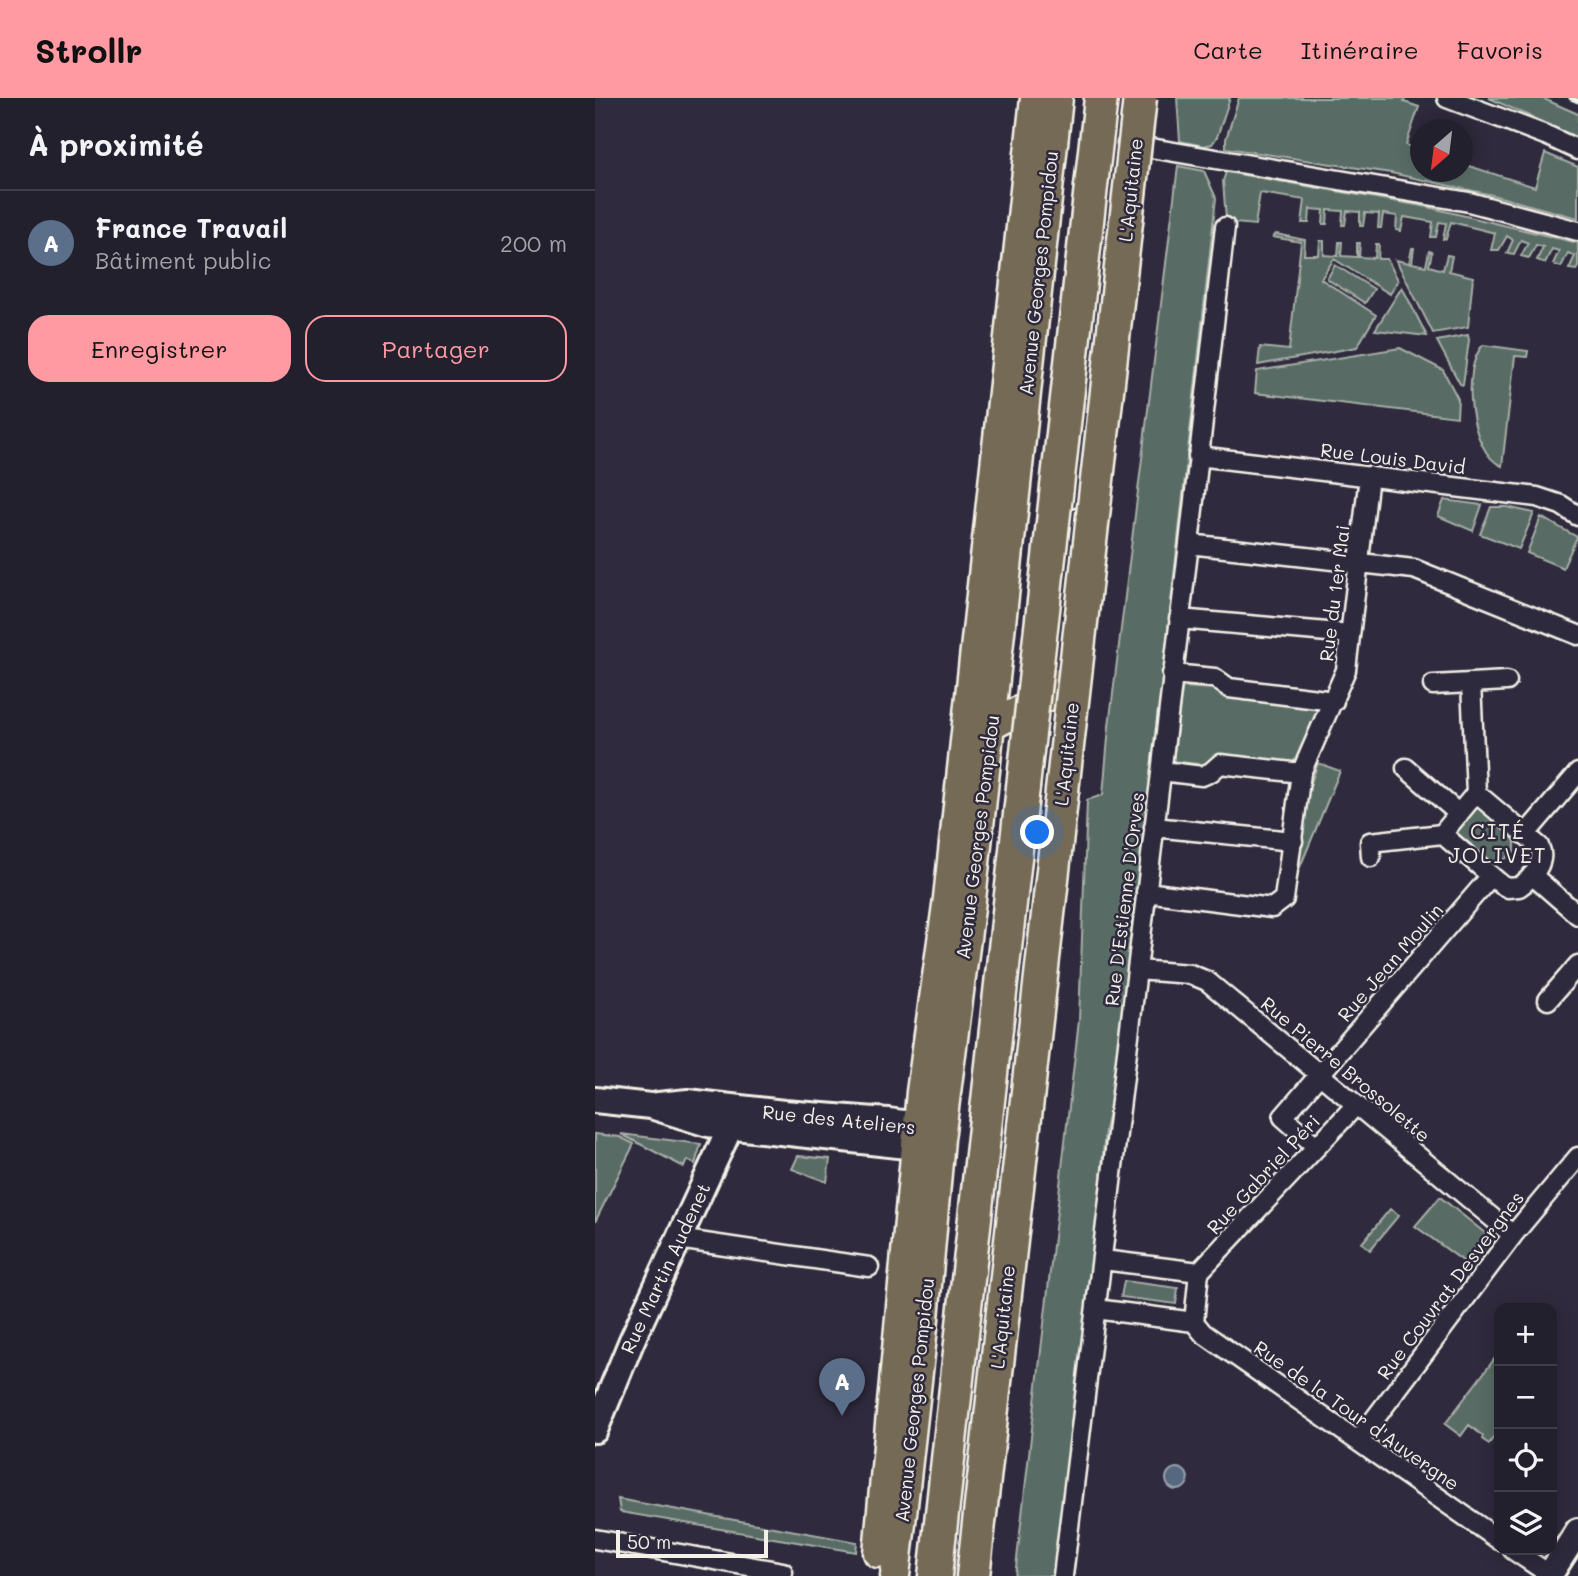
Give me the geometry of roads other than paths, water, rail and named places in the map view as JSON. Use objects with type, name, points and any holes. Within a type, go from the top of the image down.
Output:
[{"type":"highway","name":"L'Aquitaine","points":[[935,1576],[1101,98]]},
{"type":"highway","name":"L'Aquitaine","points":[[973,1576],[1140,98]]},
{"type":"main road","name":"Avenue Georges Pompidou","points":[[895,1576],[924,1319],[925,1137],[971,900],[990,726],[1035,98]]},
{"type":"main road","name":"Avenue Georges Pompidou","points":[[876,1576],[925,1137],[948,898],[1017,359],[1058,98]]},
{"type":"main road","points":[[990,726],[1046,697],[1057,683]]},
{"type":"street","points":[[1057,683],[1127,98]]},
{"type":"street","points":[[1447,98],[1578,150]]},
{"type":"street","points":[[1123,143],[1436,196],[1578,231]]},
{"type":"street","name":"Rue D'Estienne D'Orves","points":[[1063,1576],[1225,227]]},
{"type":"street","name":"Rue Louis David","points":[[1198,457],[1537,497],[1561,505],[1578,516]]},
{"type":"street","name":"Rue du 1er Mai","points":[[1146,892],[1272,908],[1281,903],[1286,894],[1301,773],[1346,670],[1369,476]]},
{"type":"street","points":[[1189,544],[1423,571],[1578,635]]},
{"type":"street","points":[[1179,619],[1350,635]]},
{"type":"street","points":[[1173,674],[1215,678],[1229,688],[1334,701]]},
{"type":"street","points":[[1433,685],[1507,681]]},
{"type":"street","points":[[1370,843],[1442,834],[1476,793],[1471,683]]},
{"type":"street","points":[[1161,771],[1202,776],[1220,764],[1301,773]]},
{"type":"street","points":[[1406,768],[1459,814]]},
{"type":"street","points":[[1525,835],[1578,773]]},
{"type":"street","points":[[1442,834],[1508,888],[1519,887],[1532,875],[1541,862],[1542,852],[1476,793]]},
{"type":"street","points":[[1154,827],[1293,841]]},
{"type":"street","points":[[1532,875],[1578,915]]},
{"type":"street","name":"Rue Jean Moulin","points":[[1317,1147],[1283,1117],[1491,876]]},
{"type":"street","points":[[1548,1000],[1578,965]]},
{"type":"street","name":"Rue Pierre Brossolette","points":[[1137,970],[1190,974],[1202,978],[1513,1235]]},
{"type":"street","name":"Rue des Ateliers","points":[[595,1100],[650,1106],[688,1101],[734,1117],[925,1137]]},
{"type":"street","name":"Rue Gabriel Péri","points":[[1199,1272],[1356,1105]]},
{"type":"street","name":"Rue Martin Audenet","points":[[595,1430],[612,1386],[734,1117]]},
{"type":"street","name":"Rue Couvrat Desvergnes","points":[[1358,1441],[1513,1235],[1578,1157]]},
{"type":"street","points":[[678,1239],[869,1267]]},
{"type":"street","points":[[1097,1309],[1194,1322],[1199,1272],[1103,1260]]},
{"type":"street","name":"Rue de la Tour d'Auvergne","points":[[1194,1322],[1203,1333],[1494,1536]]},
{"type":"street","points":[[1520,1555],[1551,1576],[1578,1531]]},
{"type":"street","points":[[595,1539],[783,1572],[782,1576]]},
{"type":"water","points":[[1173,1468],[1181,1468],[1188,1475],[1188,1483],[1181,1490],[1173,1490],[1166,1483],[1166,1475]]},
{"type":"railway","points":[[1571,98],[1578,101]]},
{"type":"place","name":"France Travail","points":[[842,1416]]},
{"type":"district","name":"CITÉ JOLIVET","points":[[1498,842]]}]
